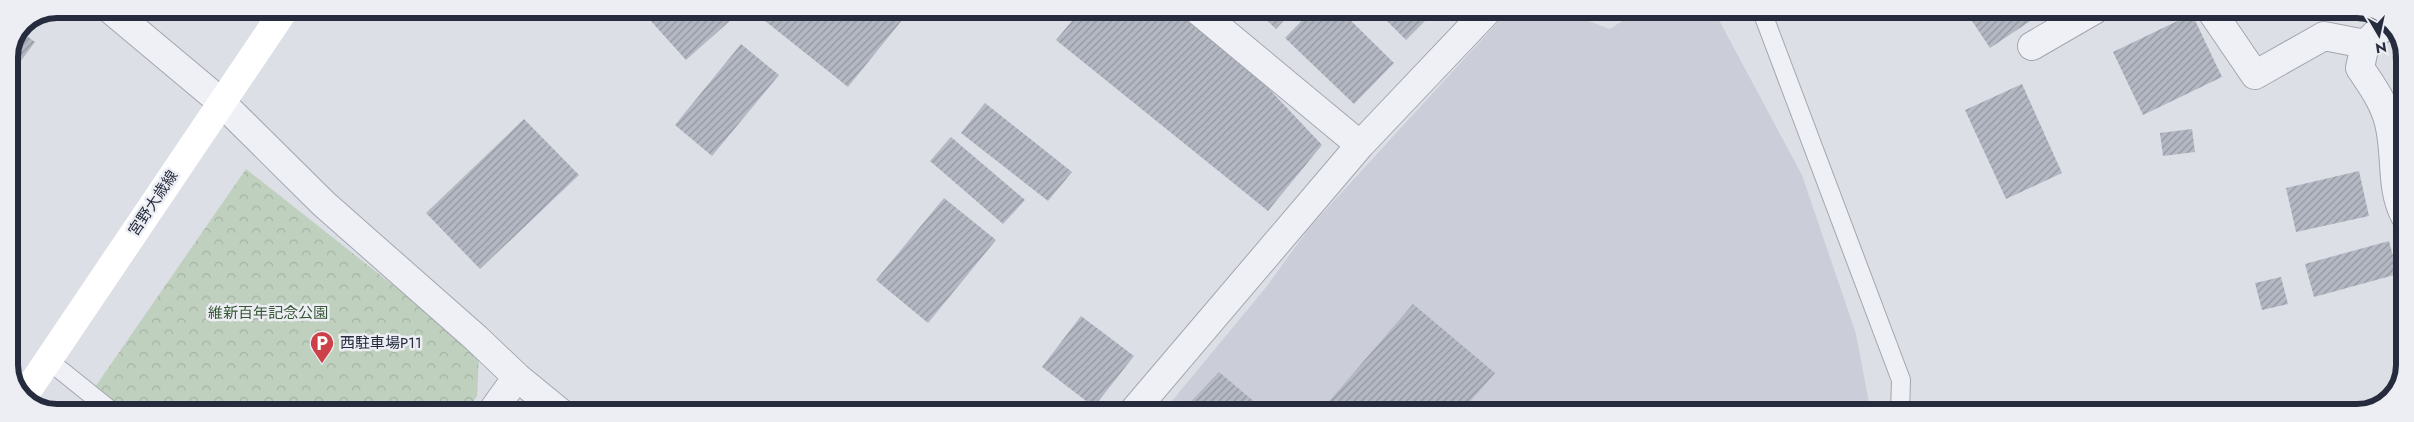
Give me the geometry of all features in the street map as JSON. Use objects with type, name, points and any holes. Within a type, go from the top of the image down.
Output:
[{"type":"main road","name":"宮野大歳線","points":[[27,391],[279,18]]},
{"type":"street","points":[[121,18],[221,102],[324,204],[476,338],[517,377],[550,404]]},
{"type":"street","points":[[1207,18],[1360,146]]},
{"type":"street","points":[[1140,404],[1360,146],[1481,18]]},
{"type":"street","points":[[2032,46],[2080,18]]},
{"type":"street","points":[[2216,18],[2255,75],[2324,36],[2365,44]]},
{"type":"street","points":[[2383,27],[2365,44],[2360,68],[2383,104],[2390,125],[2396,184]]},
{"type":"street","points":[[498,404],[517,377]]},
{"type":"lane","points":[[1764,18],[1901,380],[1900,404]]},
{"type":"lane","points":[[48,360],[103,404]]},
{"type":"shaded area","points":[[1502,18],[1580,18],[1610,29],[1626,18],[1718,18],[1802,175],[1856,334],[1869,404],[1169,404],[1267,286],[1309,228]]},
{"type":"green space","name":"維新百年記念公園","points":[[246,169],[479,353],[477,396],[472,404],[83,404]]},
{"type":"building","points":[[648,18],[733,18],[686,60]]},
{"type":"building","points":[[761,18],[904,18],[848,87]]},
{"type":"building","points":[[1074,18],[1188,18],[1253,72],[1322,145],[1268,211],[1056,40]]},
{"type":"building","points":[[1264,18],[1286,18],[1276,29]]},
{"type":"building","points":[[1304,18],[1348,18],[1394,63],[1354,104],[1285,38]]},
{"type":"building","points":[[1384,18],[1428,18],[1406,40]]},
{"type":"building","points":[[1970,18],[2035,18],[1990,48]]},
{"type":"building","points":[[2184,18],[2194,18],[2222,77],[2143,115],[2113,52]]},
{"type":"building","points":[[24,35],[35,42],[18,65],[18,49]]},
{"type":"building","points":[[741,44],[779,75],[712,156],[675,125]]},
{"type":"building","points":[[2396,55],[2396,77],[2392,56]]},
{"type":"building","points":[[2022,84],[2062,173],[2006,199],[1965,110]]},
{"type":"building","points":[[985,103],[1072,172],[1048,201],[961,133]]},
{"type":"building","points":[[524,119],[579,175],[480,269],[426,213]]},
{"type":"building","points":[[2192,129],[2195,152],[2163,156],[2160,133]]},
{"type":"building","points":[[951,137],[1025,200],[1003,224],[930,161]]},
{"type":"building","points":[[2359,171],[2369,216],[2296,232],[2286,188]]},
{"type":"building","points":[[944,198],[996,240],[928,323],[876,280]]},
{"type":"building","points":[[2389,241],[2396,267],[2396,275],[2314,297],[2305,264]]},
{"type":"building","points":[[2281,277],[2288,304],[2262,310],[2255,283]]},
{"type":"building","points":[[1413,304],[1495,373],[1468,404],[1327,404]]},
{"type":"building","points":[[1081,316],[1134,356],[1096,404],[1090,404],[1042,367]]},
{"type":"building","points":[[1219,372],[1257,404],[1189,404]]},
{"type":"place","name":"西駐車場P11","points":[[322,364]]}]
